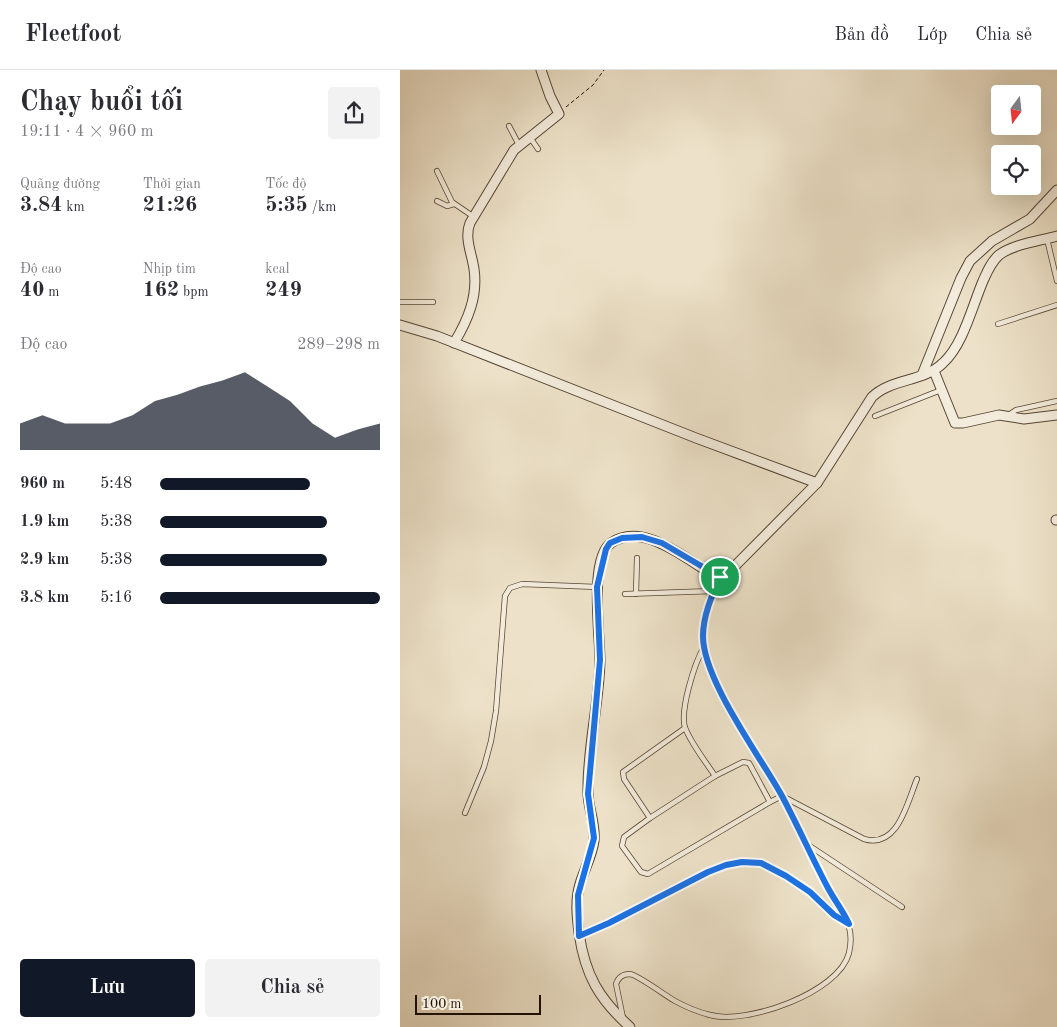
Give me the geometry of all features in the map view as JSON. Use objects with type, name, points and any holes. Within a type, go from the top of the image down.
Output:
[{"type":"street","points":[[454,343],[466,320],[474,298],[474,268],[467,232],[509,157],[530,136],[557,117],[559,113],[550,96],[541,70]]},
{"type":"street","points":[[922,375],[961,278],[970,261],[992,241],[1030,219],[1057,190]]},
{"type":"street","points":[[627,1024],[609,1007],[596,988],[586,964],[579,936],[578,895],[594,838],[588,794],[600,660],[597,587],[606,549],[616,540],[642,537],[662,543],[720,577],[731,570],[817,483],[872,397],[883,388],[934,371],[954,352],[994,260],[1008,250],[1057,236]]},
{"type":"street","points":[[400,325],[454,343],[817,483]]},
{"type":"street","points":[[934,371],[955,422],[963,423],[995,416],[1007,416],[1024,420],[1057,415]]},
{"type":"lane","points":[[509,126],[520,145]]},
{"type":"lane","points":[[530,136],[538,149]]},
{"type":"lane","points":[[437,171],[454,204],[474,217]]},
{"type":"lane","points":[[437,201],[447,206],[454,204]]},
{"type":"lane","points":[[1046,239],[1057,281]]},
{"type":"lane","points":[[400,302],[433,302]]},
{"type":"lane","points":[[998,324],[1057,305]]},
{"type":"lane","points":[[875,416],[941,390]]},
{"type":"lane","points":[[1007,416],[1016,410],[1057,401]]},
{"type":"lane","points":[[636,594],[637,558]]},
{"type":"lane","points":[[627,1024],[616,984],[620,977],[629,974],[634,975],[694,1011],[717,1017],[743,1016],[788,1003],[821,987],[844,966],[849,954],[851,942],[849,924],[829,891],[782,796],[730,709],[712,671],[704,647],[703,635],[714,590],[720,577]]},
{"type":"lane","points":[[465,813],[484,767],[489,749],[496,712],[503,609],[507,592],[514,586],[522,584],[597,587]]},
{"type":"lane","points":[[625,594],[714,590]]},
{"type":"lane","points":[[704,647],[688,696],[685,728],[715,776]]},
{"type":"lane","points":[[650,818],[624,779],[623,772],[685,728]]},
{"type":"lane","points":[[770,802],[750,763],[738,763],[715,776],[626,835],[622,846],[641,872],[654,871],[782,796]]},
{"type":"lane","points":[[782,796],[864,839],[878,841],[891,835],[917,779]]},
{"type":"lane","points":[[805,843],[902,907]]},
{"type":"lane","points":[[579,936],[609,923],[708,872],[726,865],[742,862],[761,863],[786,876],[810,892],[834,915],[849,924]]},
{"type":"path","points":[[559,113],[593,85],[604,70]]},
{"type":"route","points":[[642,537],[652,539],[662,543],[715,576],[720,577],[707,611],[703,635],[704,647],[712,671],[730,709],[782,796],[829,891],[849,924],[834,915],[810,892],[773,868],[761,863],[742,862],[726,865],[708,872],[609,923],[579,936],[577,902],[579,886],[594,846],[588,789],[600,660],[597,587],[604,553],[610,543],[622,538],[642,537]]}]
